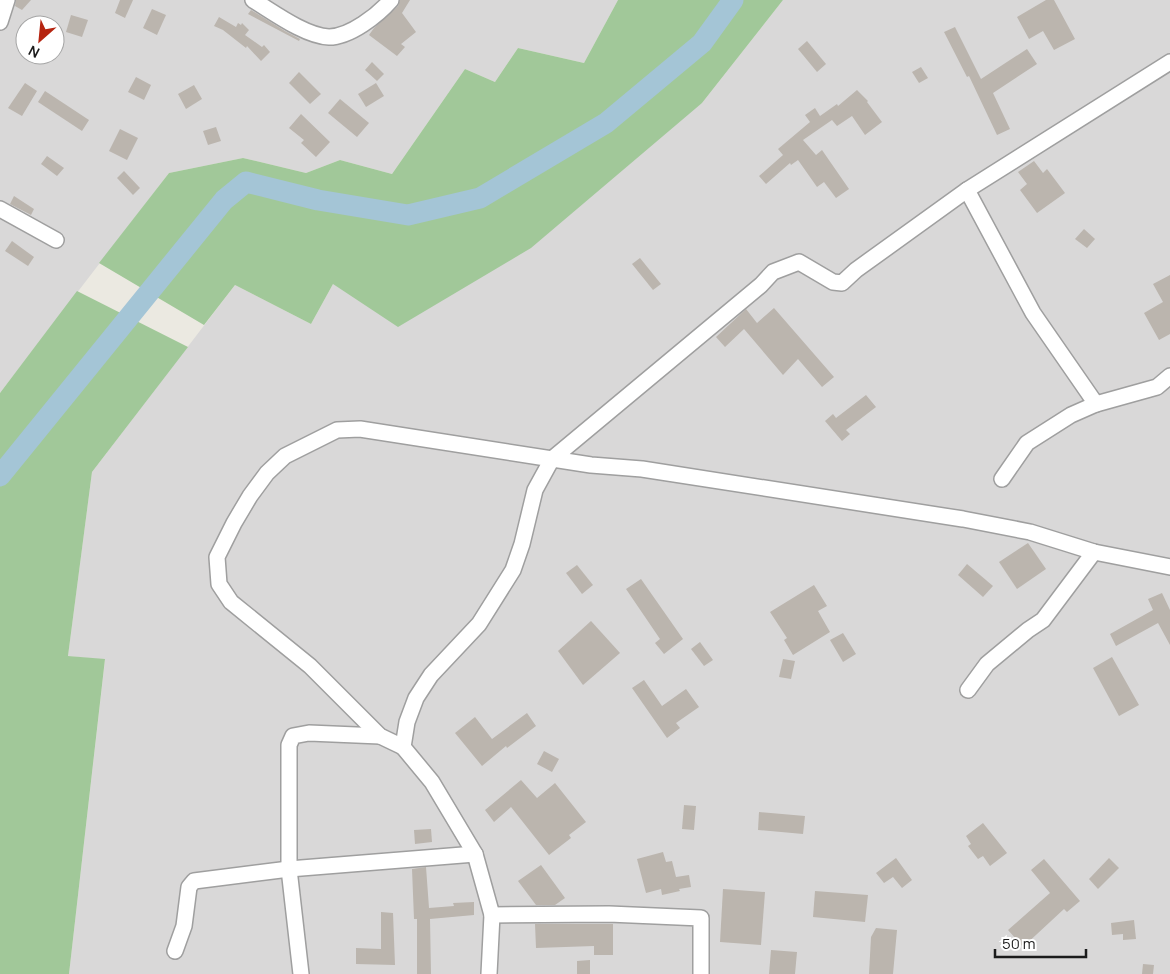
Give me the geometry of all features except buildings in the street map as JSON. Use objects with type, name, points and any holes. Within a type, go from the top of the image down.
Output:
[{"type":"street","points":[[0,22],[7,0]]},
{"type":"street","points":[[253,0],[312,33],[330,37],[354,29],[370,19],[391,0]]},
{"type":"street","points":[[403,747],[407,722],[416,698],[431,675],[479,624],[513,570],[522,544],[535,490],[552,459],[761,285],[774,272],[799,262],[833,282],[842,283],[856,270],[967,190],[1170,62]]},
{"type":"street","points":[[967,190],[1033,313],[1096,404]]},
{"type":"street","points":[[0,208],[56,240]]},
{"type":"street","points":[[1002,479],[1027,443],[1071,415],[1096,404],[1157,387],[1170,376]]},
{"type":"street","points":[[489,974],[492,915],[475,854],[432,782],[403,747],[380,736],[310,666],[230,602],[219,584],[216,557],[250,496],[267,473],[285,456],[337,430],[360,429],[590,465],[652,470],[963,519],[1030,532],[1094,552],[1170,567]]},
{"type":"street","points":[[968,690],[987,664],[1043,620],[1094,552]]},
{"type":"street","points":[[301,974],[290,869],[289,745],[293,736],[309,733],[380,736]]},
{"type":"street","points":[[175,951],[184,926],[189,887],[194,881],[290,869],[475,854]]},
{"type":"street","points":[[492,915],[609,914],[701,918],[701,974]]},
{"type":"shaded area","points":[[0,0],[618,0],[584,63],[518,48],[495,82],[465,69],[392,174],[340,160],[306,173],[243,158],[169,173],[0,393]]},
{"type":"shaded area","points":[[783,0],[1170,0],[1170,974],[69,974],[105,660],[68,656],[92,472],[235,285],[311,324],[333,284],[702,103]]},
{"type":"green space","points":[[618,0],[783,0],[702,103],[531,248],[398,327],[333,284],[311,324],[235,285],[204,325],[99,263],[169,173],[243,158],[306,173],[340,160],[392,174],[465,69],[495,82],[518,48],[584,63]]},
{"type":"green space","points":[[77,291],[188,347],[92,472],[68,656],[105,659],[69,974],[0,974],[0,393]]},
{"type":"waterway","points":[[0,476],[224,200],[246,182],[318,200],[408,215],[480,198],[606,123],[702,43],[733,0]]}]
